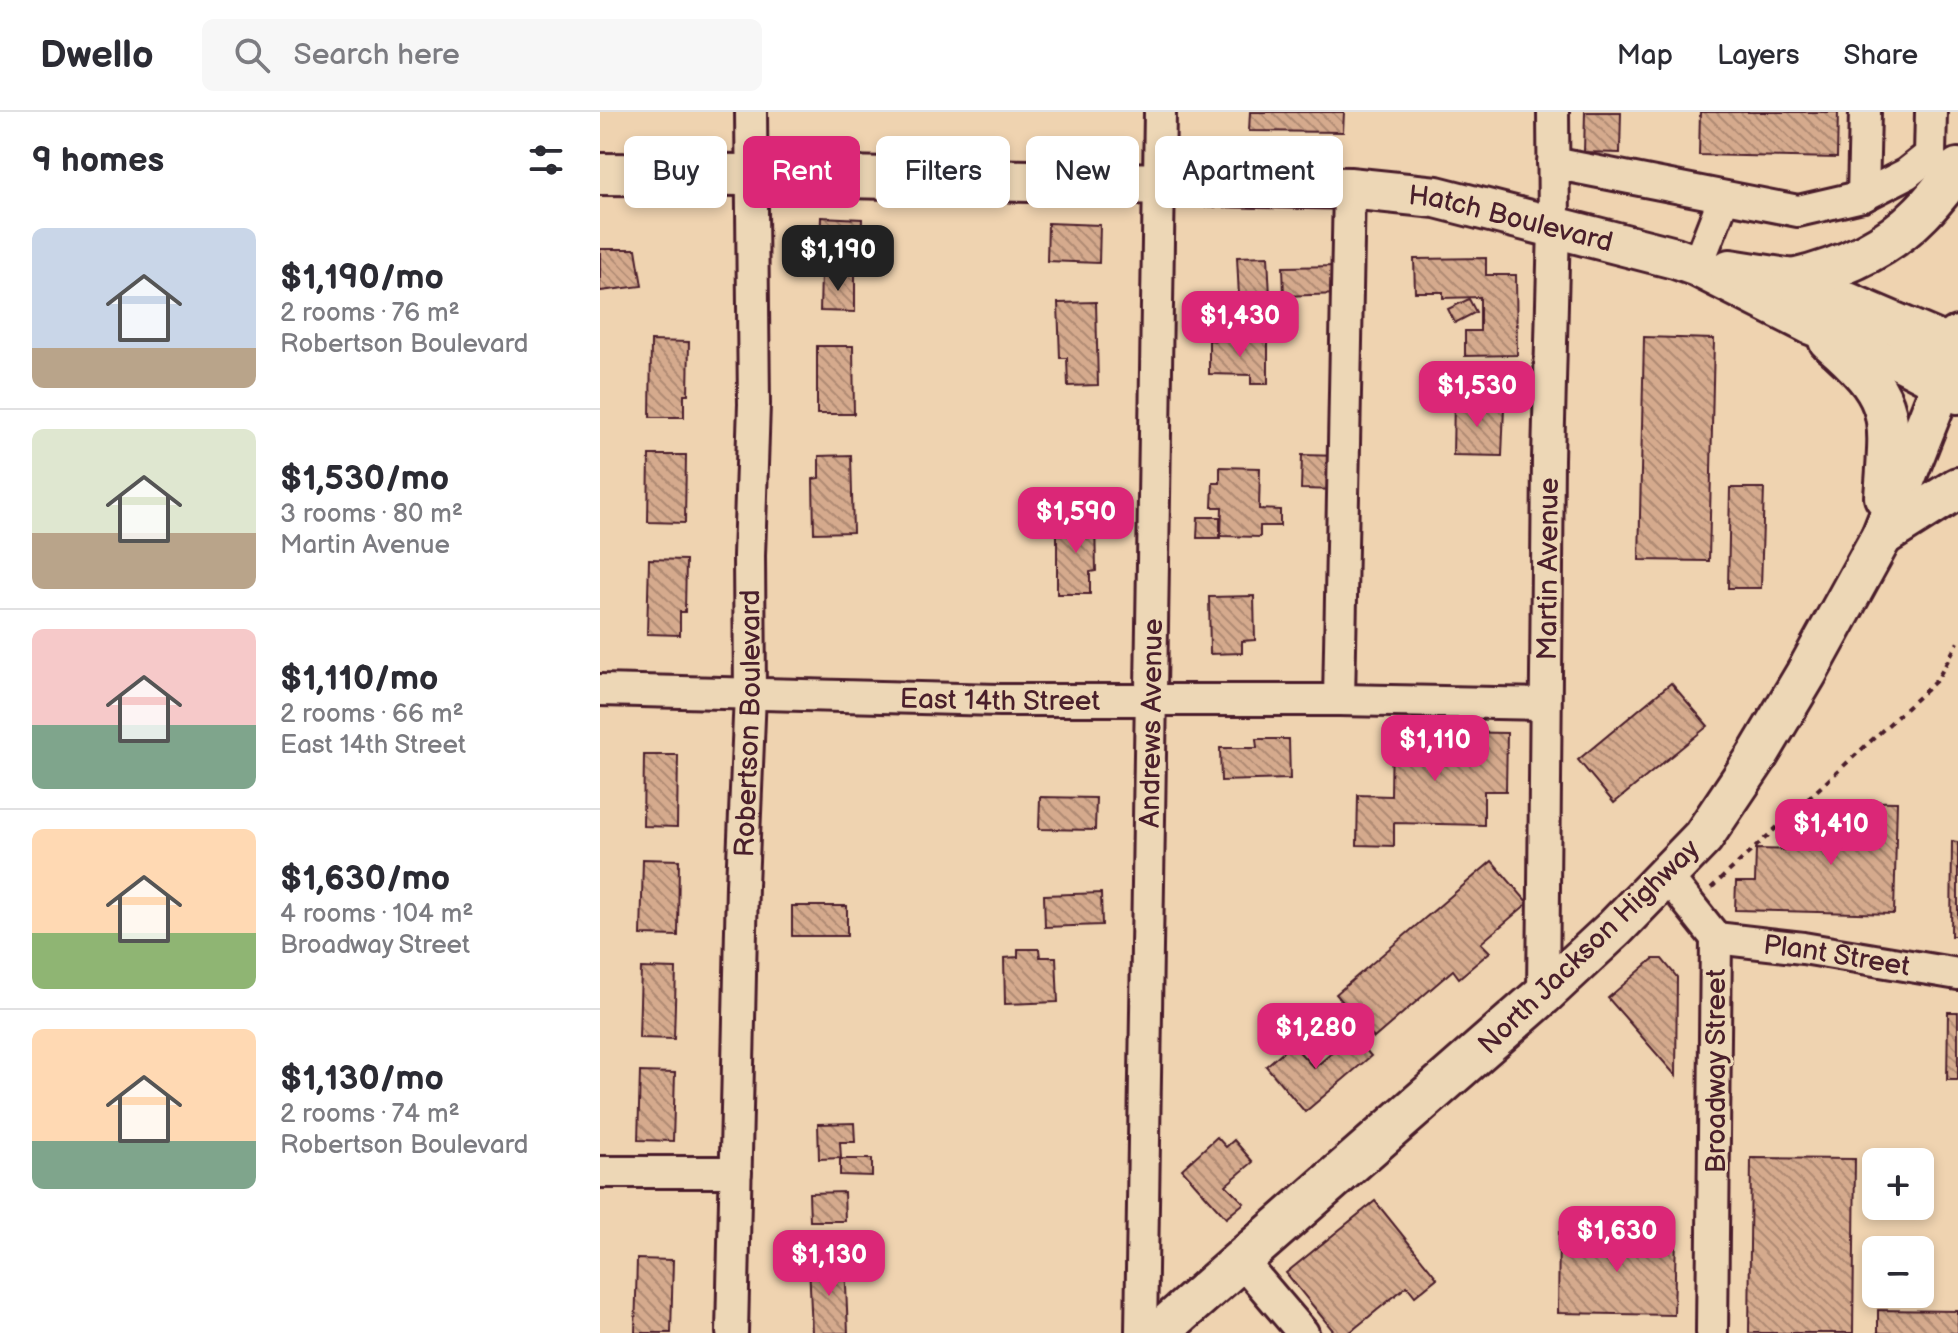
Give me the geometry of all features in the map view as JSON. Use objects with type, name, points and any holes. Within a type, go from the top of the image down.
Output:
[{"type":"main road","points":[[1793,280],[1828,270],[1878,247],[1921,213],[1958,169]]},
{"type":"main road","name":"Hatch Boulevard","points":[[600,174],[743,175]]},
{"type":"main road","name":"Hatch Boulevard","points":[[860,178],[1155,186]]},
{"type":"main road","name":"Hatch Boulevard","points":[[1343,188],[1436,197],[1697,266],[1793,280],[1954,362]]},
{"type":"main road","name":"Hatch Boulevard","points":[[1697,266],[1811,324],[1899,359],[1954,362]]},
{"type":"main road","points":[[1811,324],[1866,373],[1882,398],[1889,438],[1882,536]]},
{"type":"main road","name":"North Jackson Highway","points":[[1158,1333],[1543,995],[1703,837],[1756,758],[1806,674],[1882,536],[1954,362]]},
{"type":"main road","points":[[1882,536],[1958,488]]},
{"type":"street","name":"Robertson Boulevard","points":[[751,112],[751,136]]},
{"type":"street","name":"Andrews Avenue","points":[[1160,112],[1160,136]]},
{"type":"street","name":"Martin Avenue","points":[[1543,995],[1553,112]]},
{"type":"street","points":[[1863,196],[1865,112]]},
{"type":"street","points":[[1553,154],[1724,197],[1798,211],[1863,196],[1906,174],[1930,155],[1931,112]]},
{"type":"street","points":[[1339,700],[1349,188]]},
{"type":"street","points":[[1697,266],[1724,197]]},
{"type":"street","name":"Robertson Boulevard","points":[[732,1333],[742,885],[750,694],[749,556],[754,404],[751,208]]},
{"type":"street","name":"Andrews Avenue","points":[[1141,1333],[1159,208]]},
{"type":"street","name":"East 14th Street","points":[[600,690],[1150,701],[1339,700],[1545,704]]},
{"type":"street","name":"Broadway Street","points":[[1666,875],[1716,938],[1712,1333]]},
{"type":"street","name":"Plant Street","points":[[1716,938],[1803,948],[1958,974]]},
{"type":"street","points":[[600,1172],[736,1172]]},
{"type":"street","points":[[1241,1260],[1303,1333]]},
{"type":"path","points":[[1691,906],[1937,680],[1958,642]]},
{"type":"building","points":[[1250,112],[1344,112],[1343,132],[1249,131]]},
{"type":"building","points":[[1585,112],[1621,112],[1620,153],[1584,152]]},
{"type":"building","points":[[1700,112],[1838,112],[1837,158],[1699,155]]},
{"type":"building","points":[[821,217],[862,219],[861,252],[820,251]]},
{"type":"building","points":[[1048,223],[1100,225],[1099,263],[1047,261]]},
{"type":"building","points":[[600,249],[636,249],[642,286],[600,291]]},
{"type":"building","points":[[1268,256],[1270,296],[1239,297],[1237,257]]},
{"type":"building","points":[[1486,258],[1486,275],[1516,275],[1517,355],[1465,356],[1465,331],[1480,331],[1480,297],[1443,298],[1443,292],[1415,292],[1414,259]]},
{"type":"building","points":[[1338,266],[1339,294],[1284,296],[1283,267]]},
{"type":"building","points":[[821,273],[855,274],[855,312],[820,311]]},
{"type":"building","points":[[1469,299],[1476,312],[1455,323],[1448,309]]},
{"type":"building","points":[[1096,302],[1098,385],[1068,386],[1067,358],[1060,358],[1058,303]]},
{"type":"building","points":[[1644,337],[1714,339],[1709,561],[1639,560]]},
{"type":"building","points":[[1209,340],[1268,341],[1268,384],[1251,384],[1251,375],[1209,374]]},
{"type":"building","points":[[651,341],[689,342],[688,394],[684,394],[684,417],[650,417]]},
{"type":"building","points":[[817,346],[853,346],[854,414],[817,414]]},
{"type":"building","points":[[1454,399],[1477,400],[1476,407],[1504,408],[1502,456],[1453,455]]},
{"type":"building","points":[[649,455],[686,455],[685,523],[648,522]]},
{"type":"building","points":[[851,455],[853,532],[814,533],[813,479],[819,478],[819,456]]},
{"type":"building","points":[[1302,455],[1341,456],[1340,490],[1301,489]]},
{"type":"building","points":[[1220,467],[1260,468],[1259,509],[1280,510],[1280,526],[1260,526],[1260,537],[1221,536],[1222,507],[1212,507],[1213,483],[1220,483]]},
{"type":"building","points":[[1730,488],[1764,488],[1761,588],[1728,588]]},
{"type":"building","points":[[1198,517],[1220,517],[1220,538],[1197,538]]},
{"type":"building","points":[[1057,519],[1095,519],[1096,571],[1090,572],[1090,594],[1057,594]]},
{"type":"building","points":[[649,559],[686,560],[685,612],[680,612],[680,635],[647,634]]},
{"type":"building","points":[[1254,596],[1255,640],[1242,641],[1242,653],[1210,654],[1209,597]]},
{"type":"building","points":[[1671,683],[1708,726],[1614,803],[1578,760]]},
{"type":"building","points":[[1392,731],[1507,733],[1506,791],[1484,791],[1484,825],[1394,823],[1394,846],[1357,845],[1358,795],[1391,796]]},
{"type":"building","points":[[1256,739],[1289,739],[1290,779],[1221,781],[1220,748],[1257,748]]},
{"type":"building","points":[[644,755],[678,755],[677,827],[643,826]]},
{"type":"building","points":[[1040,797],[1096,798],[1095,830],[1039,829]]},
{"type":"building","points":[[1840,801],[1897,802],[1894,914],[1735,910],[1736,882],[1755,882],[1756,849],[1802,850],[1803,824],[1839,825]]},
{"type":"building","points":[[1952,841],[1958,842],[1958,936],[1951,936]]},
{"type":"building","points":[[643,859],[679,860],[678,936],[641,935]]},
{"type":"building","points":[[1492,861],[1528,903],[1481,943],[1490,952],[1459,978],[1453,970],[1374,1038],[1336,994]]},
{"type":"building","points":[[1101,893],[1102,925],[1045,927],[1044,895]]},
{"type":"building","points":[[792,906],[847,906],[847,936],[792,936]]},
{"type":"building","points":[[1018,949],[1039,949],[1040,957],[1056,957],[1058,1002],[1005,1004],[1004,958],[1018,957]]},
{"type":"building","points":[[1653,959],[1662,959],[1677,977],[1676,1076],[1608,998]]},
{"type":"building","points":[[641,968],[676,969],[674,1039],[639,1038]]},
{"type":"building","points":[[1948,1012],[1958,1012],[1958,1080],[1947,1080]]},
{"type":"building","points":[[1353,1035],[1371,1056],[1305,1112],[1266,1066],[1292,1044],[1314,1068]]},
{"type":"building","points":[[640,1072],[675,1073],[673,1141],[638,1140]]},
{"type":"building","points":[[854,1123],[855,1142],[840,1142],[841,1158],[819,1159],[818,1124]]},
{"type":"building","points":[[1217,1137],[1226,1147],[1234,1140],[1253,1162],[1226,1185],[1244,1203],[1226,1218],[1182,1169]]},
{"type":"building","points":[[1751,1158],[1855,1159],[1853,1333],[1749,1333]]},
{"type":"building","points":[[840,1159],[872,1159],[872,1176],[840,1175]]},
{"type":"building","points":[[844,1192],[845,1221],[810,1221],[809,1193]]},
{"type":"building","points":[[1375,1201],[1437,1278],[1415,1296],[1407,1286],[1349,1333],[1335,1333],[1286,1273]]},
{"type":"building","points":[[1559,1232],[1676,1235],[1674,1315],[1558,1313]]},
{"type":"building","points":[[637,1259],[673,1260],[671,1333],[635,1333]]},
{"type":"building","points":[[845,1262],[848,1333],[812,1333],[809,1263]]},
{"type":"building","points":[[1878,1310],[1958,1311],[1958,1333],[1878,1333]]}]
